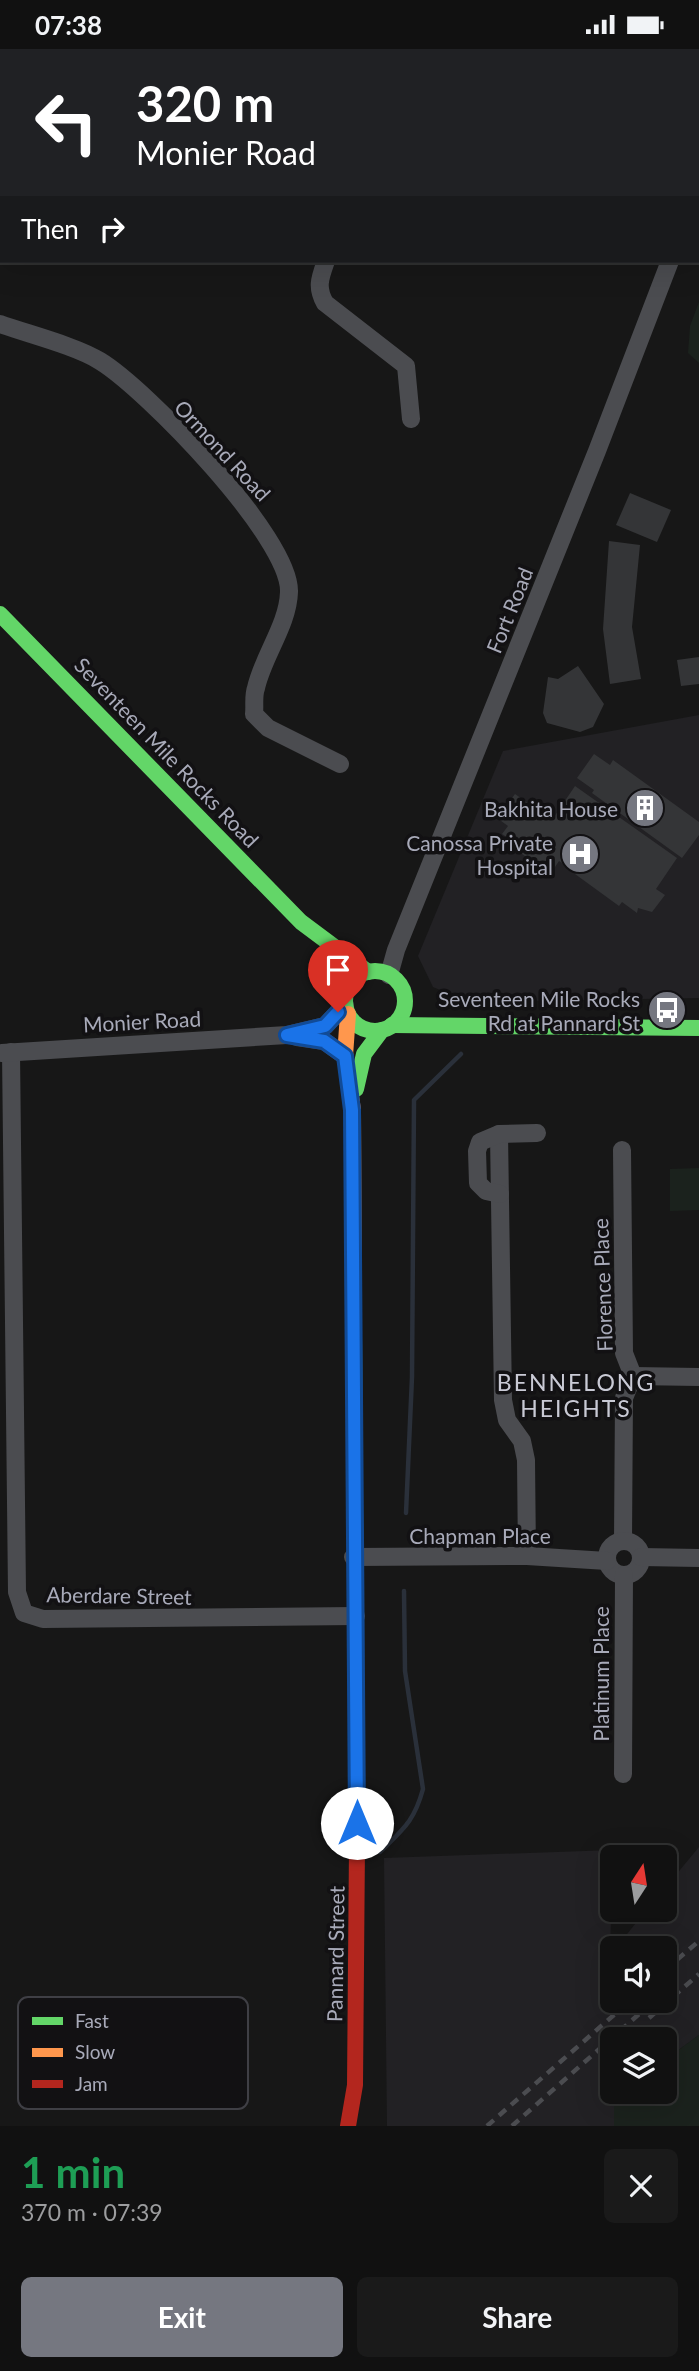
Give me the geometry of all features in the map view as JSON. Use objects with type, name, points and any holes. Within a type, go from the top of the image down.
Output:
[{"type":"main road","name":"Seventeen Mile Rocks Road","points":[[0,614],[301,922],[368,972]]},
{"type":"main road","name":"Seventeen Mile Rocks Road","points":[[301,922],[332,967],[347,1002]]},
{"type":"main road","points":[[387,1027],[404,1005],[400,985],[389,975],[368,972],[358,976],[347,1002],[365,1029],[699,1028]]},
{"type":"main road","name":"Pannard Street","points":[[347,1002],[345,1056],[352,1110],[356,1616],[355,2084],[348,2126]]},
{"type":"main road","points":[[404,1005],[458,1027]]},
{"type":"main road","points":[[659,1027],[699,1021]]},
{"type":"main road","name":"Pannard Street","points":[[352,1110],[364,1054],[387,1027]]},
{"type":"street","points":[[325,263],[318,291],[325,303],[406,366],[411,419]]},
{"type":"street","name":"Fort Road","points":[[389,975],[396,950],[597,451],[669,263]]},
{"type":"street","name":"Ormond Road","points":[[0,324],[99,360],[129,384],[207,461],[254,515],[281,561],[289,591],[286,610],[255,689],[254,714],[268,728],[340,764]]},
{"type":"street","name":"Monier Road","points":[[6,1052],[287,1035],[325,1026],[347,1002]]},
{"type":"street","name":"Monier Road","points":[[287,1035],[324,1041],[345,1056]]},
{"type":"street","name":"Aberdare Street","points":[[6,1052],[17,1592],[24,1613],[43,1619],[356,1616]]},
{"type":"street","points":[[527,1556],[526,1460],[522,1441],[507,1420],[503,1400],[499,1134],[537,1133]]},
{"type":"street","name":"Florence Place","points":[[622,1150],[624,1353],[634,1375],[624,1398],[623,1541]]},
{"type":"street","points":[[634,1375],[699,1377]]},
{"type":"street","points":[[623,1541],[634,1543],[641,1557],[636,1570],[624,1574],[615,1572],[607,1561],[609,1549],[623,1541]]},
{"type":"street","name":"Chapman Place","points":[[354,1557],[527,1556],[607,1561]]},
{"type":"street","points":[[641,1557],[699,1558]]},
{"type":"street","name":"Platinum Place","points":[[622,1774],[624,1574]]},
{"type":"shaded area","points":[[699,302],[699,363],[688,353],[690,326]]},
{"type":"shaded area","name":"Canossa Private Hospital","points":[[699,715],[699,998],[468,1002],[433,987],[418,956],[503,751]]},
{"type":"shaded area","points":[[699,1168],[699,1210],[670,1211],[670,1169]]},
{"type":"shaded area","points":[[699,1847],[699,2035],[677,2051],[677,2027],[600,2027],[600,2104],[614,2104],[614,2126],[387,2126],[384,1858],[600,1850],[600,1922],[611,1922],[610,1936],[600,1936],[600,2013],[677,2013],[677,1936],[626,1936],[637,1922],[677,1922],[677,1874]]},
{"type":"shaded area","points":[[699,2035],[699,2126],[614,2126],[614,2104],[677,2104],[677,2051]]},
{"type":"building","points":[[630,493],[671,510],[657,542],[616,525]]},
{"type":"building","points":[[609,541],[640,545],[632,627],[641,679],[610,684],[603,629]]},
{"type":"building","points":[[699,657],[699,684],[681,686],[677,660]]},
{"type":"building","points":[[578,666],[604,704],[593,727],[580,732],[547,723],[543,713],[548,677],[558,679]]},
{"type":"building","name":"Bakhita House","points":[[594,754],[610,765],[613,760],[699,822],[699,835],[682,858],[592,793],[594,790],[577,778]]},
{"type":"building","points":[[575,786],[677,858],[656,889],[665,895],[652,912],[638,908],[637,913],[622,902],[619,906],[575,874],[579,869],[573,864],[578,856],[574,853],[565,865],[559,861],[553,870],[544,864],[541,868],[514,848],[517,844],[502,834],[508,826],[497,818],[515,794],[552,820]]},
{"type":"waterway","points":[[406,1513],[412,1377],[414,1100],[461,1054]]},
{"type":"waterway","points":[[380,1852],[412,1817],[423,1789],[405,1671],[404,1591]]},
{"type":"railway","points":[[677,1960],[699,1941]]},
{"type":"railway","points":[[649,2018],[699,1974]]},
{"type":"railway","points":[[487,2126],[616,2013]]},
{"type":"railway","points":[[512,2126],[640,2013]]},
{"type":"traffic: fast","points":[[0,614],[301,922],[368,972]]},
{"type":"traffic: fast","points":[[375,971],[396,980],[405,1001],[396,1022],[375,1031],[354,1022],[345,1001],[354,980],[375,971]]},
{"type":"traffic: fast","points":[[392,1025],[699,1028]]},
{"type":"traffic: fast","points":[[356,1089],[364,1054],[382,1030]]},
{"type":"traffic: fast","points":[[354,1337],[357,1845]]},
{"type":"traffic: slow","points":[[348,1014],[345,1056],[353,1110],[354,1337]]},
{"type":"traffic: jam","points":[[348,2126],[355,2085],[357,1845]]},
{"type":"place","name":"Bakhita House","points":[[645,808]]},
{"type":"place","name":"Canossa Private Hospital","points":[[580,854]]},
{"type":"place","name":"Seventeen Mile Rocks Rd at Pannard St","points":[[667,1010]]},
{"type":"district","name":"BENNELONG HEIGHTS","points":[[576,1395]]},
{"type":"route","points":[[338,1012],[325,1026],[287,1035],[324,1041],[345,1056],[352,1110],[357,1823]]}]
